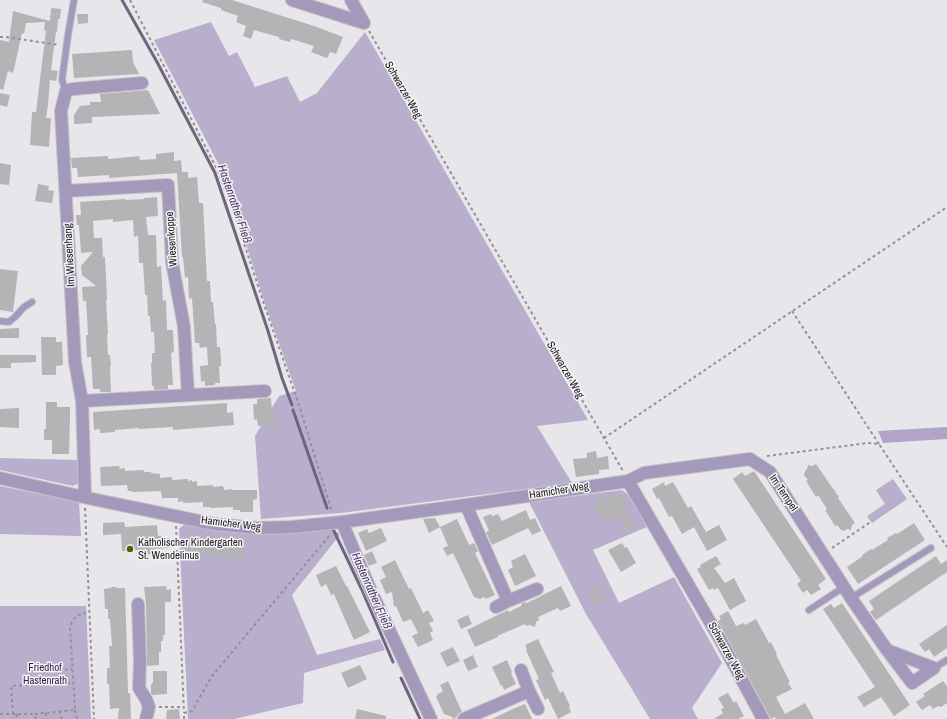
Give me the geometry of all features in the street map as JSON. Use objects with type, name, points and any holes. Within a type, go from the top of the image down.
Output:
[{"type":"street","points":[[292,0],[364,23]]},
{"type":"street","points":[[351,0],[364,23]]},
{"type":"street","points":[[66,91],[73,89],[142,83]]},
{"type":"street","name":"Im Wiesenhang","points":[[66,91],[61,111],[75,362],[82,401],[85,496]]},
{"type":"street","name":"Wiesenkoppe","points":[[66,191],[168,185],[172,262],[184,327],[188,395]]},
{"type":"street","points":[[82,401],[265,391]]},
{"type":"street","points":[[628,481],[644,473],[750,459]]},
{"type":"street","name":"Im Tempel","points":[[750,459],[770,472],[851,598],[886,650],[912,683],[934,668]]},
{"type":"street","name":"Hamicher Weg","points":[[0,478],[214,524],[257,528],[339,523],[628,481]]},
{"type":"street","name":"Schwarzer Weg","points":[[628,481],[721,641],[763,719]]},
{"type":"street","points":[[466,505],[508,601]]},
{"type":"street","points":[[339,523],[431,719]]},
{"type":"street","points":[[496,607],[537,589]]},
{"type":"street","points":[[138,604],[140,662],[139,688],[152,707],[146,719]]},
{"type":"street","points":[[886,650],[934,668]]},
{"type":"street","points":[[520,670],[538,709]]},
{"type":"street","points":[[464,719],[529,691]]},
{"type":"lane","points":[[66,91],[62,80],[74,0]]},
{"type":"lane","points":[[0,321],[9,322],[24,307],[32,302]]},
{"type":"lane","points":[[851,598],[931,548]]},
{"type":"lane","points":[[809,610],[844,587]]},
{"type":"lane","name":"Im Tempel","points":[[934,668],[947,660]]},
{"type":"path","points":[[130,0],[218,171],[237,222],[339,523],[212,676],[192,711],[184,712]]},
{"type":"path","name":"Schwarzer Weg","points":[[364,23],[628,481]]},
{"type":"path","points":[[0,37],[66,46]]},
{"type":"path","points":[[604,438],[947,207]]},
{"type":"path","points":[[792,311],[947,547]]},
{"type":"path","points":[[750,459],[868,443],[879,444]]},
{"type":"path","points":[[85,496],[94,719]]},
{"type":"path","points":[[175,515],[184,719]]},
{"type":"path","points":[[823,554],[872,521]]},
{"type":"path","points":[[77,719],[75,710],[70,627],[75,617],[90,611]]},
{"type":"path","points":[[47,672],[72,669]]},
{"type":"path","points":[[18,719],[14,714],[11,686],[73,683]]},
{"type":"path","points":[[152,707],[184,707]]},
{"type":"path","points":[[0,714],[34,714],[75,710]]},
{"type":"path","points":[[59,711],[62,719]]},
{"type":"path","points":[[45,713],[48,719]]},
{"type":"path","points":[[34,714],[36,719]]},
{"type":"green space","points":[[211,22],[229,56],[237,52],[255,87],[287,76],[300,102],[317,93],[365,32],[588,420],[537,426],[572,483],[341,513],[261,519],[255,436],[279,396],[296,391],[266,307],[221,169],[154,40]]},
{"type":"green space","points":[[0,458],[78,460],[79,483],[73,486],[0,470]]},
{"type":"green space","points":[[893,479],[907,499],[872,523],[867,516],[885,504],[876,490]]},
{"type":"green space","points":[[0,486],[79,502],[81,536],[0,534]]},
{"type":"green space","points":[[622,490],[630,496],[647,527],[593,550],[619,603],[674,577],[722,663],[692,708],[698,719],[650,719],[586,614],[529,502]]},
{"type":"green space","points":[[185,524],[213,529],[257,533],[294,533],[330,529],[339,533],[339,536],[292,595],[317,655],[380,639],[385,650],[304,673],[303,703],[234,719],[188,719],[179,529]]},
{"type":"green space","name":"Friedhof Hastenrath","points":[[0,606],[86,606],[91,719],[0,719]]},
{"type":"shaded area","points":[[947,427],[947,439],[883,443],[878,431]]},
{"type":"building","points":[[203,0],[232,0],[314,26],[343,37],[336,54],[330,52],[327,58],[311,52],[314,46],[291,39],[290,42],[279,39],[279,37],[254,30],[251,39],[243,36],[246,26],[236,22],[238,16],[221,10],[221,8],[202,2]]},
{"type":"building","points":[[51,8],[61,9],[60,19],[58,19],[51,70],[58,71],[56,81],[50,80],[46,118],[51,118],[49,147],[30,145],[32,112],[36,112],[46,31],[44,30],[45,22],[26,23],[24,34],[22,33],[13,73],[8,71],[3,90],[0,89],[0,40],[9,42],[13,11],[50,21]]},
{"type":"building","points":[[77,14],[88,14],[88,23],[78,24]]},
{"type":"building","points":[[132,50],[133,62],[139,74],[74,78],[72,54]]},
{"type":"building","points":[[148,90],[160,114],[92,117],[92,123],[74,124],[74,115],[80,106],[90,105],[90,102],[101,102],[100,94]]},
{"type":"building","points":[[0,93],[10,95],[7,107],[0,105]]},
{"type":"building","points":[[174,152],[174,161],[181,160],[182,172],[188,172],[188,178],[197,177],[199,203],[203,203],[207,281],[210,281],[211,302],[213,302],[216,324],[217,347],[220,347],[221,358],[221,366],[219,366],[220,383],[215,383],[215,385],[205,386],[205,381],[201,382],[200,366],[208,365],[207,347],[200,348],[199,343],[195,343],[192,298],[189,299],[188,277],[185,278],[182,257],[177,173],[109,178],[109,175],[78,177],[77,168],[72,168],[71,158],[108,156],[108,159],[139,156],[140,160],[156,159],[156,154]]},
{"type":"building","points":[[0,163],[11,165],[9,185],[0,184]]},
{"type":"building","points":[[38,184],[49,186],[48,190],[54,191],[52,203],[35,201]]},
{"type":"building","points":[[157,197],[158,216],[146,217],[148,235],[156,235],[157,267],[161,266],[163,301],[166,300],[167,330],[173,330],[174,352],[171,353],[173,385],[168,385],[168,389],[154,390],[154,386],[152,386],[151,363],[152,353],[155,353],[154,332],[151,332],[150,316],[148,316],[143,263],[139,263],[138,236],[134,237],[133,220],[113,222],[113,219],[93,221],[94,238],[102,238],[103,257],[105,257],[108,355],[110,355],[111,366],[111,392],[100,392],[100,389],[93,389],[91,357],[87,357],[86,335],[88,335],[86,301],[83,301],[82,287],[96,286],[82,275],[81,266],[93,252],[81,253],[79,225],[77,225],[76,215],[81,215],[80,202]]},
{"type":"building","points":[[0,269],[18,271],[13,312],[0,310]]},
{"type":"building","points":[[19,328],[19,338],[0,338],[0,329]]},
{"type":"building","points":[[41,337],[56,337],[56,342],[62,342],[63,365],[56,366],[56,375],[42,375]]},
{"type":"building","points":[[0,355],[36,355],[36,362],[11,363],[11,368],[0,368]]},
{"type":"building","points":[[271,398],[272,413],[275,413],[276,425],[258,426],[257,419],[254,420],[253,404],[257,404],[257,399]]},
{"type":"building","points":[[46,402],[57,402],[57,407],[70,407],[69,454],[52,454],[52,440],[44,440],[44,429],[46,429]]},
{"type":"building","points":[[227,403],[227,413],[233,412],[234,425],[173,430],[173,427],[139,428],[100,433],[100,429],[94,430],[93,412]]},
{"type":"building","points":[[19,408],[19,428],[0,427],[0,409]]},
{"type":"building","points":[[596,451],[597,458],[608,456],[609,469],[599,470],[599,474],[576,477],[573,459],[587,458],[587,453]]},
{"type":"building","points":[[816,464],[834,489],[839,497],[838,498],[855,523],[852,525],[851,530],[847,529],[844,531],[837,525],[835,526],[818,495],[816,497],[806,481],[808,480],[804,475],[808,465],[812,466]]},
{"type":"building","points":[[119,466],[120,469],[125,468],[125,471],[144,470],[144,472],[160,474],[160,478],[172,477],[172,480],[188,479],[188,481],[192,480],[192,482],[197,481],[197,486],[223,486],[224,490],[257,490],[257,499],[253,500],[253,512],[240,512],[240,510],[233,510],[233,507],[203,507],[203,502],[183,503],[183,501],[178,502],[178,498],[162,498],[161,491],[132,492],[128,491],[127,485],[101,486],[100,467]]},
{"type":"building","points":[[754,471],[826,579],[818,585],[821,589],[811,595],[807,590],[803,593],[797,584],[801,581],[733,479],[742,472],[745,476]]},
{"type":"building","points":[[664,482],[665,486],[673,482],[688,508],[691,506],[706,532],[719,525],[727,540],[707,551],[694,527],[682,534],[672,516],[669,517],[659,498],[657,499],[652,489]]},
{"type":"building","points":[[624,495],[627,516],[632,515],[634,529],[623,530],[621,517],[598,520],[596,499]]},
{"type":"building","points":[[526,510],[530,520],[535,518],[541,531],[532,535],[528,528],[492,545],[486,532],[489,531],[483,517],[491,514],[492,516],[498,514],[502,521]]},
{"type":"building","points":[[435,518],[440,527],[429,533],[423,519]]},
{"type":"building","points":[[457,519],[469,545],[474,543],[478,551],[475,553],[495,595],[486,599],[484,597],[480,599],[474,597],[453,553],[447,556],[443,548],[448,546],[440,527]]},
{"type":"building","points":[[124,522],[125,527],[157,525],[158,536],[162,536],[162,538],[169,538],[170,548],[154,549],[155,554],[138,555],[138,550],[122,551],[121,534],[103,535],[103,523]]},
{"type":"building","points":[[914,523],[925,540],[858,584],[847,567],[871,549],[872,550],[888,540],[887,538],[896,533],[897,534]]},
{"type":"building","points":[[381,528],[387,541],[366,551],[358,533],[367,529],[369,533]]},
{"type":"building","points":[[198,534],[198,538],[242,537],[241,559],[231,560],[231,556],[188,556],[188,535]]},
{"type":"building","points":[[622,543],[625,548],[627,547],[636,563],[621,572],[608,550]]},
{"type":"building","points":[[372,551],[377,563],[369,566],[364,555]]},
{"type":"building","points":[[525,554],[536,576],[515,586],[508,570],[513,567],[511,561]]},
{"type":"building","points":[[716,556],[721,564],[714,568],[725,583],[734,578],[746,601],[730,610],[718,588],[709,590],[697,569],[701,567],[700,565]]},
{"type":"building","points":[[936,556],[941,564],[947,560],[947,572],[876,620],[870,612],[874,609],[869,601]]},
{"type":"building","points":[[395,560],[423,613],[428,610],[434,621],[429,623],[433,631],[430,633],[433,640],[418,647],[412,636],[418,633],[411,619],[403,622],[396,606],[394,607],[392,592],[386,594],[380,580],[386,577],[381,567]]},
{"type":"building","points":[[336,566],[370,632],[354,640],[334,594],[331,595],[326,584],[321,587],[316,575]]},
{"type":"building","points":[[166,586],[167,590],[171,589],[171,602],[165,602],[165,635],[163,635],[163,641],[161,641],[159,665],[147,666],[146,604],[144,587]]},
{"type":"building","points":[[561,586],[571,606],[560,611],[558,608],[538,617],[539,620],[536,622],[535,627],[529,625],[526,626],[525,624],[475,647],[467,630],[508,610],[509,612],[521,606],[524,602],[527,603]]},
{"type":"building","points":[[112,587],[125,588],[128,693],[130,693],[131,719],[118,719],[119,708],[110,709],[107,668],[110,668],[109,646],[112,646],[110,619],[108,619],[108,609],[105,609],[104,589]]},
{"type":"building","points":[[599,587],[605,600],[594,605],[588,592]]},
{"type":"building","points":[[842,603],[910,705],[894,716],[881,697],[864,707],[857,697],[875,687],[823,609],[831,604],[834,608]]},
{"type":"building","points":[[728,611],[736,626],[744,623],[745,625],[756,619],[769,643],[771,642],[790,682],[788,683],[792,689],[776,697],[785,714],[805,703],[814,719],[776,719],[775,717],[771,719],[718,621],[721,619],[719,616]]},
{"type":"building","points":[[468,615],[472,624],[461,629],[457,620]]},
{"type":"building","points":[[947,625],[947,648],[934,657],[929,649],[925,652],[919,644]]},
{"type":"building","points":[[538,639],[554,672],[551,673],[560,693],[563,691],[570,706],[571,712],[558,719],[548,698],[545,700],[536,680],[539,679],[526,650],[525,645]]},
{"type":"building","points":[[453,647],[460,661],[447,667],[440,653]]},
{"type":"building","points":[[473,655],[478,667],[468,671],[463,660]]},
{"type":"building","points":[[507,660],[516,684],[504,690],[492,667]]},
{"type":"building","points":[[360,665],[367,679],[348,688],[341,673]]},
{"type":"building","points":[[153,671],[167,671],[167,694],[152,695],[151,685],[153,682]]},
{"type":"building","points":[[448,681],[462,712],[453,719],[452,717],[444,714],[436,697],[443,691],[440,685]]},
{"type":"building","points":[[943,681],[947,686],[947,703],[941,707],[938,706],[933,709],[930,705],[922,710],[916,702],[925,696],[923,694]]},
{"type":"building","points":[[728,693],[734,703],[736,701],[744,716],[738,719],[714,719],[723,713],[721,709],[724,708],[718,698]]},
{"type":"building","points":[[525,704],[532,719],[492,719],[515,708]]},
{"type":"building","points":[[179,709],[180,719],[166,719],[167,710]]},
{"type":"building","points":[[357,709],[386,716],[386,719],[355,719]]},
{"type":"waterway","name":"Hastenrather Fließ","points":[[122,0],[157,62],[215,173],[292,405]]},
{"type":"waterway","name":"Hastenrather Fließ","points":[[293,410],[327,508]]},
{"type":"waterway","name":"Hastenrather Fließ","points":[[333,529],[362,590],[393,662]]},
{"type":"waterway","name":"Hastenrather Fließ","points":[[401,678],[420,719]]},
{"type":"place","name":"Katholischer Kindergarten St. Wendelinus","points":[[130,549]]}]
